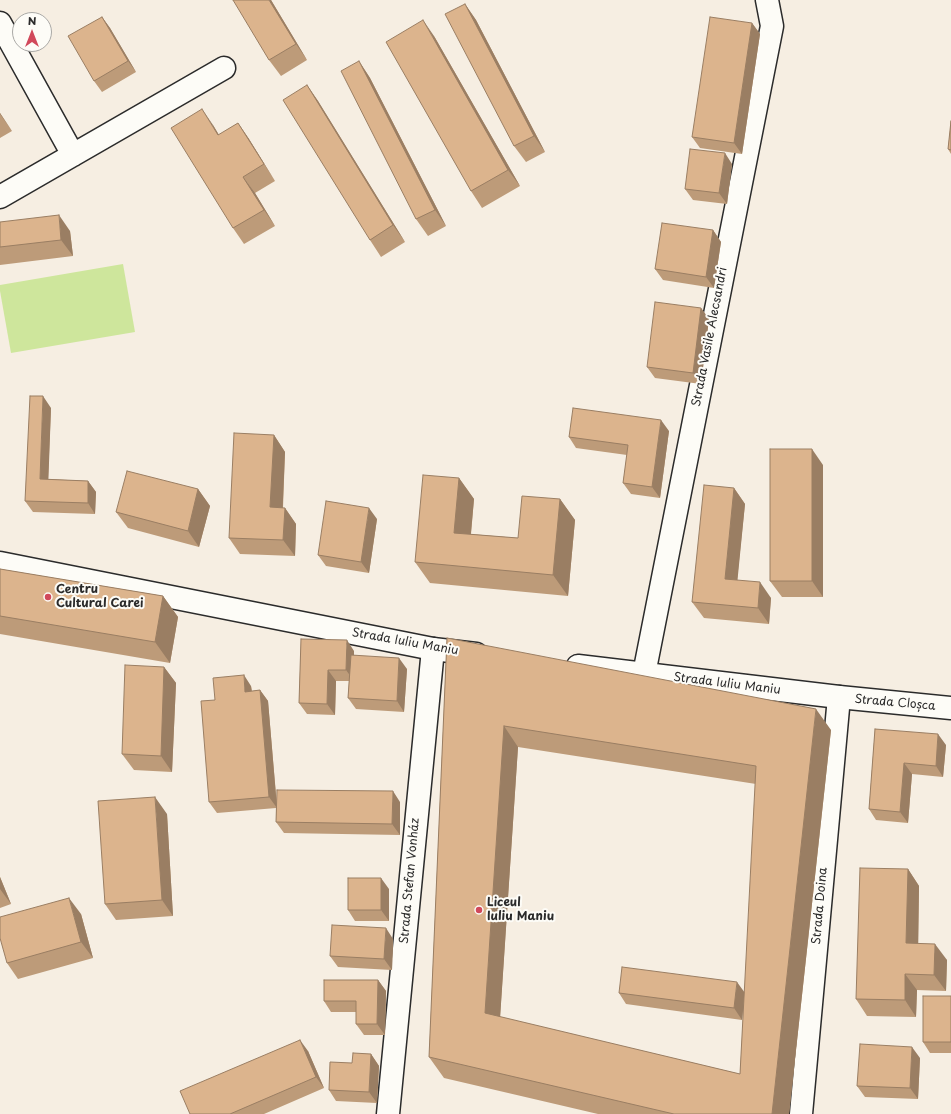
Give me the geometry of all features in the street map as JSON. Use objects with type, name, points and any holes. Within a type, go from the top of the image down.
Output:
[{"type":"street","name":"Strada Vasile Alecsandri","points":[[644,674],[772,26],[767,0]]},
{"type":"street","points":[[0,23],[73,155]]},
{"type":"street","points":[[0,196],[224,68]]},
{"type":"street","name":"Strada Iuliu Maniu","points":[[0,563],[433,648],[495,656]]},
{"type":"street","name":"Strada Stefan Vonház","points":[[388,1114],[433,648]]},
{"type":"street","name":"Strada Iuliu Maniu","points":[[558,663],[839,697]]},
{"type":"street","name":"Strada Cloșca","points":[[839,697],[951,708]]},
{"type":"street","name":"Strada Doina","points":[[801,1114],[839,697]]},
{"type":"green space","points":[[123,264],[135,332],[11,353],[0,285]]},
{"type":"building","points":[[233,0],[269,0],[296,44],[269,60]]},
{"type":"building","points":[[465,4],[534,136],[514,146],[445,14]]},
{"type":"building","points":[[102,17],[128,61],[94,81],[68,36]]},
{"type":"building","points":[[710,17],[752,23],[734,143],[692,137]]},
{"type":"building","points":[[423,20],[508,170],[471,191],[386,42]]},
{"type":"building","points":[[359,61],[435,210],[416,219],[341,71]]},
{"type":"building","points":[[307,85],[393,225],[370,240],[283,100]]},
{"type":"building","points":[[202,109],[218,135],[238,123],[264,164],[243,177],[264,210],[233,228],[171,128]]},
{"type":"building","points":[[951,121],[951,150],[948,149]]},
{"type":"building","points":[[690,149],[725,153],[719,193],[685,189]]},
{"type":"building","points":[[59,215],[61,240],[0,247],[0,222]]},
{"type":"building","points":[[662,223],[713,230],[706,277],[655,269]]},
{"type":"building","points":[[655,302],[701,308],[693,373],[647,367]]},
{"type":"building","points":[[30,396],[43,396],[40,479],[88,481],[88,503],[25,501]]},
{"type":"building","points":[[573,408],[661,420],[652,487],[623,483],[628,445],[569,437]]},
{"type":"building","points":[[234,433],[274,435],[270,507],[285,508],[283,540],[229,538]]},
{"type":"building","points":[[770,449],[812,449],[812,581],[770,581]]},
{"type":"building","points":[[127,471],[198,489],[188,531],[116,512]]},
{"type":"building","points":[[423,475],[459,478],[454,533],[518,538],[522,496],[560,499],[553,575],[415,562]]},
{"type":"building","points":[[704,485],[734,488],[725,579],[760,582],[758,608],[692,602]]},
{"type":"building","points":[[326,501],[369,508],[361,562],[318,555]]},
{"type":"building","points":[[0,569],[163,596],[155,642],[0,616]]},
{"type":"building","name":"Liceul Iuliu Maniu","points":[[447,638],[816,709],[772,1114],[674,1114],[429,1057]],"holes":[[[504,726],[756,766],[740,1074],[485,1013]]]},
{"type":"building","points":[[301,639],[347,640],[346,670],[328,670],[327,704],[299,703]]},
{"type":"building","points":[[351,655],[399,658],[397,701],[348,698]]},
{"type":"building","points":[[125,665],[164,667],[161,756],[122,754]]},
{"type":"building","points":[[244,675],[245,692],[260,690],[269,797],[209,802],[201,701],[215,700],[213,678]]},
{"type":"building","points":[[875,729],[938,734],[936,766],[904,763],[900,812],[869,809]]},
{"type":"building","points":[[277,790],[393,791],[392,824],[276,822]]},
{"type":"building","points":[[155,797],[162,900],[105,904],[98,801]]},
{"type":"building","points":[[860,868],[908,869],[906,943],[935,944],[934,975],[905,974],[905,1000],[856,999]]},
{"type":"building","points":[[348,878],[381,878],[381,910],[348,910]]},
{"type":"building","points":[[69,898],[81,942],[7,963],[0,938],[0,917]]},
{"type":"building","points":[[332,925],[386,928],[384,959],[330,956]]},
{"type":"building","points":[[622,967],[737,982],[734,1008],[619,993]]},
{"type":"building","points":[[324,980],[378,980],[377,1024],[356,1024],[356,1001],[324,1001]]},
{"type":"building","points":[[923,996],[951,996],[951,1042],[923,1042]]},
{"type":"building","points":[[300,1040],[316,1077],[230,1114],[190,1114],[180,1091]]},
{"type":"building","points":[[860,1044],[912,1047],[910,1088],[857,1086]]},
{"type":"building","points":[[353,1053],[371,1054],[369,1092],[329,1090],[330,1062],[352,1063]]},
{"type":"place","name":"Centru Cultural Carei","points":[[48,597]]},
{"type":"place","name":"Liceul Iuliu Maniu","points":[[479,910]]}]
